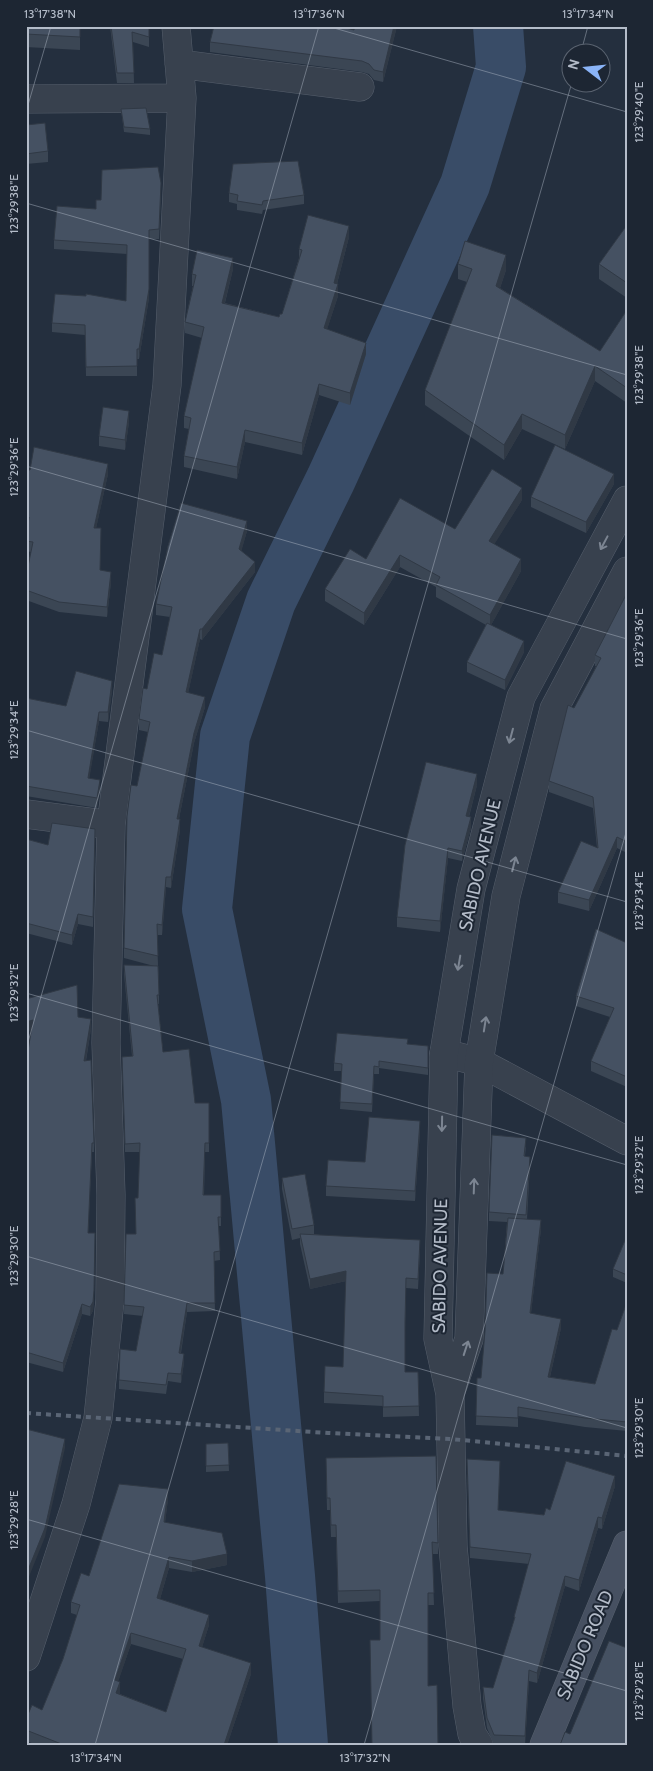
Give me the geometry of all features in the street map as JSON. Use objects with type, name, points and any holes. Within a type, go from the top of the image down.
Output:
[{"type":"main road","name":"SABIDO ROAD","points":[[544,1745],[627,1545]]},
{"type":"street","points":[[26,1657],[76,1504],[98,1418],[110,1300],[111,1195],[106,1043],[111,825],[167,385],[182,98],[176,26]]},
{"type":"street","points":[[179,64],[360,87]]},
{"type":"street","points":[[26,99],[182,98]]},
{"type":"street","name":"SABIDO AVENUE","points":[[450,1394],[438,1339],[444,1053],[471,889],[521,698],[627,500]]},
{"type":"street","name":"SABIDO AVENUE","points":[[450,1394],[469,1339],[479,1062],[506,896],[554,709],[627,571]]},
{"type":"street","points":[[521,698],[554,709]]},
{"type":"street","points":[[26,814],[111,825]]},
{"type":"street","points":[[471,889],[506,896]]},
{"type":"street","points":[[444,1053],[479,1062],[627,1141]]},
{"type":"street","points":[[450,1394],[453,1546],[467,1706],[472,1734],[479,1745]]},
{"type":"building","points":[[26,26],[80,26],[80,37],[26,34]]},
{"type":"building","points":[[111,26],[149,26],[149,37],[132,32],[134,73],[117,73]]},
{"type":"building","points":[[214,26],[338,26],[354,30],[355,26],[394,26],[383,72],[374,70],[369,64],[362,61],[210,42]]},
{"type":"building","points":[[146,108],[150,129],[124,127],[121,109]]},
{"type":"building","points":[[45,123],[48,151],[26,154],[26,125]]},
{"type":"building","points":[[298,161],[304,195],[263,201],[262,205],[237,201],[238,195],[229,193],[233,164]]},
{"type":"building","points":[[158,167],[161,183],[159,229],[149,230],[149,289],[139,349],[137,349],[137,366],[86,367],[85,325],[52,323],[55,294],[86,296],[86,294],[126,301],[127,245],[54,240],[57,206],[96,209],[96,200],[101,200],[102,170]]},
{"type":"building","points":[[308,215],[349,226],[334,283],[338,284],[324,328],[366,343],[350,393],[319,384],[302,443],[245,430],[237,467],[184,456],[191,418],[184,416],[204,327],[185,322],[196,275],[192,274],[197,250],[233,258],[222,303],[279,317],[282,314],[302,250],[299,249]]},
{"type":"building","points":[[627,225],[627,283],[599,264]]},
{"type":"building","points":[[465,241],[506,255],[496,286],[600,351],[627,310],[627,388],[595,366],[565,435],[522,414],[504,445],[425,390],[472,269],[458,264]]},
{"type":"building","points":[[103,407],[129,411],[125,440],[99,436]]},
{"type":"building","points":[[555,445],[614,474],[586,522],[531,497]]},
{"type":"building","points":[[34,447],[108,464],[94,528],[101,528],[100,570],[111,572],[107,607],[59,602],[26,590],[26,576],[33,542],[26,541],[29,517],[26,517],[26,470],[30,470]]},
{"type":"building","points":[[492,469],[522,488],[489,541],[521,559],[490,615],[436,585],[440,577],[400,555],[364,613],[325,589],[350,549],[366,559],[400,498],[455,529]]},
{"type":"building","points":[[181,503],[247,521],[239,549],[255,562],[202,629],[200,629],[186,692],[205,697],[194,733],[177,819],[180,819],[171,877],[166,877],[162,925],[157,924],[158,956],[124,948],[127,816],[131,785],[137,786],[150,722],[139,719],[143,688],[147,689],[154,653],[162,655],[172,607],[156,604],[168,546]]},
{"type":"building","points":[[627,593],[627,842],[617,837],[589,900],[558,892],[581,841],[598,848],[593,797],[549,781],[568,705],[574,708],[601,658],[595,655]]},
{"type":"building","points":[[487,623],[524,641],[505,680],[467,662]]},
{"type":"building","points":[[76,671],[112,681],[108,712],[99,712],[88,778],[100,780],[97,798],[26,786],[26,698],[66,706]]},
{"type":"building","points":[[426,762],[477,774],[466,816],[471,817],[462,851],[448,848],[440,921],[397,917],[405,845]]},
{"type":"building","points":[[52,823],[95,829],[93,917],[78,914],[72,935],[26,923],[26,839],[48,845]]},
{"type":"building","points":[[596,929],[627,943],[627,1077],[591,1061],[614,1008],[576,996]]},
{"type":"building","points":[[124,965],[158,966],[159,995],[157,995],[163,1052],[189,1049],[195,1103],[209,1103],[209,1143],[205,1143],[203,1195],[221,1195],[221,1217],[218,1217],[220,1251],[214,1252],[215,1303],[187,1303],[179,1353],[184,1354],[181,1374],[168,1373],[166,1385],[119,1380],[120,1349],[136,1351],[144,1307],[124,1305],[126,1234],[136,1234],[135,1198],[138,1198],[140,1143],[125,1144],[122,1057],[133,1056]]},
{"type":"building","points":[[77,985],[78,1017],[91,1019],[84,1061],[91,1060],[94,1143],[92,1143],[88,1233],[95,1233],[94,1290],[93,1302],[90,1307],[82,1304],[63,1363],[26,1352],[26,1063],[33,1020],[26,1022],[26,999]]},
{"type":"building","points":[[337,1033],[408,1039],[407,1044],[428,1046],[428,1068],[379,1061],[379,1067],[374,1066],[372,1104],[340,1102],[342,1064],[334,1063]]},
{"type":"building","points":[[369,1117],[420,1121],[415,1191],[326,1186],[328,1160],[365,1162]]},
{"type":"building","points":[[492,1135],[526,1138],[524,1156],[530,1157],[526,1215],[489,1212]]},
{"type":"building","points":[[305,1174],[314,1225],[292,1229],[282,1178]]},
{"type":"building","points":[[508,1218],[541,1220],[530,1313],[561,1319],[548,1377],[595,1384],[612,1329],[617,1330],[627,1302],[627,1422],[585,1418],[518,1407],[518,1418],[476,1416],[477,1378],[481,1378],[485,1331],[487,1273],[503,1274]]},
{"type":"building","points":[[300,1234],[420,1240],[418,1279],[406,1278],[405,1322],[405,1372],[418,1372],[419,1406],[383,1407],[383,1396],[324,1392],[325,1366],[343,1367],[346,1271],[310,1279]]},
{"type":"building","points":[[627,1238],[627,1275],[613,1269]]},
{"type":"building","points":[[26,1429],[65,1439],[45,1528],[26,1575]]},
{"type":"building","points":[[228,1443],[229,1465],[206,1466],[206,1444]]},
{"type":"building","points":[[436,1456],[438,1543],[432,1542],[434,1593],[428,1593],[428,1686],[437,1685],[438,1745],[372,1745],[370,1640],[380,1640],[380,1590],[338,1591],[336,1525],[331,1525],[330,1498],[327,1498],[326,1458]]},
{"type":"building","points":[[467,1459],[500,1461],[498,1510],[544,1515],[546,1508],[550,1510],[566,1461],[615,1476],[602,1518],[598,1517],[579,1580],[565,1576],[537,1673],[529,1670],[525,1736],[494,1735],[487,1718],[483,1687],[493,1688],[515,1617],[531,1554],[470,1547]]},
{"type":"building","points":[[119,1484],[168,1489],[164,1522],[222,1533],[227,1554],[192,1561],[169,1557],[157,1598],[209,1615],[199,1646],[251,1663],[224,1745],[64,1745],[26,1730],[26,1719],[32,1705],[42,1710],[63,1659],[80,1605],[71,1602],[81,1573],[89,1576]],"holes":[[[131,1633],[186,1649],[166,1712],[116,1693],[120,1682],[115,1680]]]},
{"type":"building","points":[[609,1641],[627,1648],[627,1745],[560,1745],[565,1732],[570,1734]]},
{"type":"waterway","points":[[303,1745],[290,1576],[246,1100],[207,909],[225,736],[271,601],[331,479],[465,185],[501,67],[498,26]]},
{"type":"railway","points":[[26,1413],[328,1433],[451,1439],[627,1456]]}]
